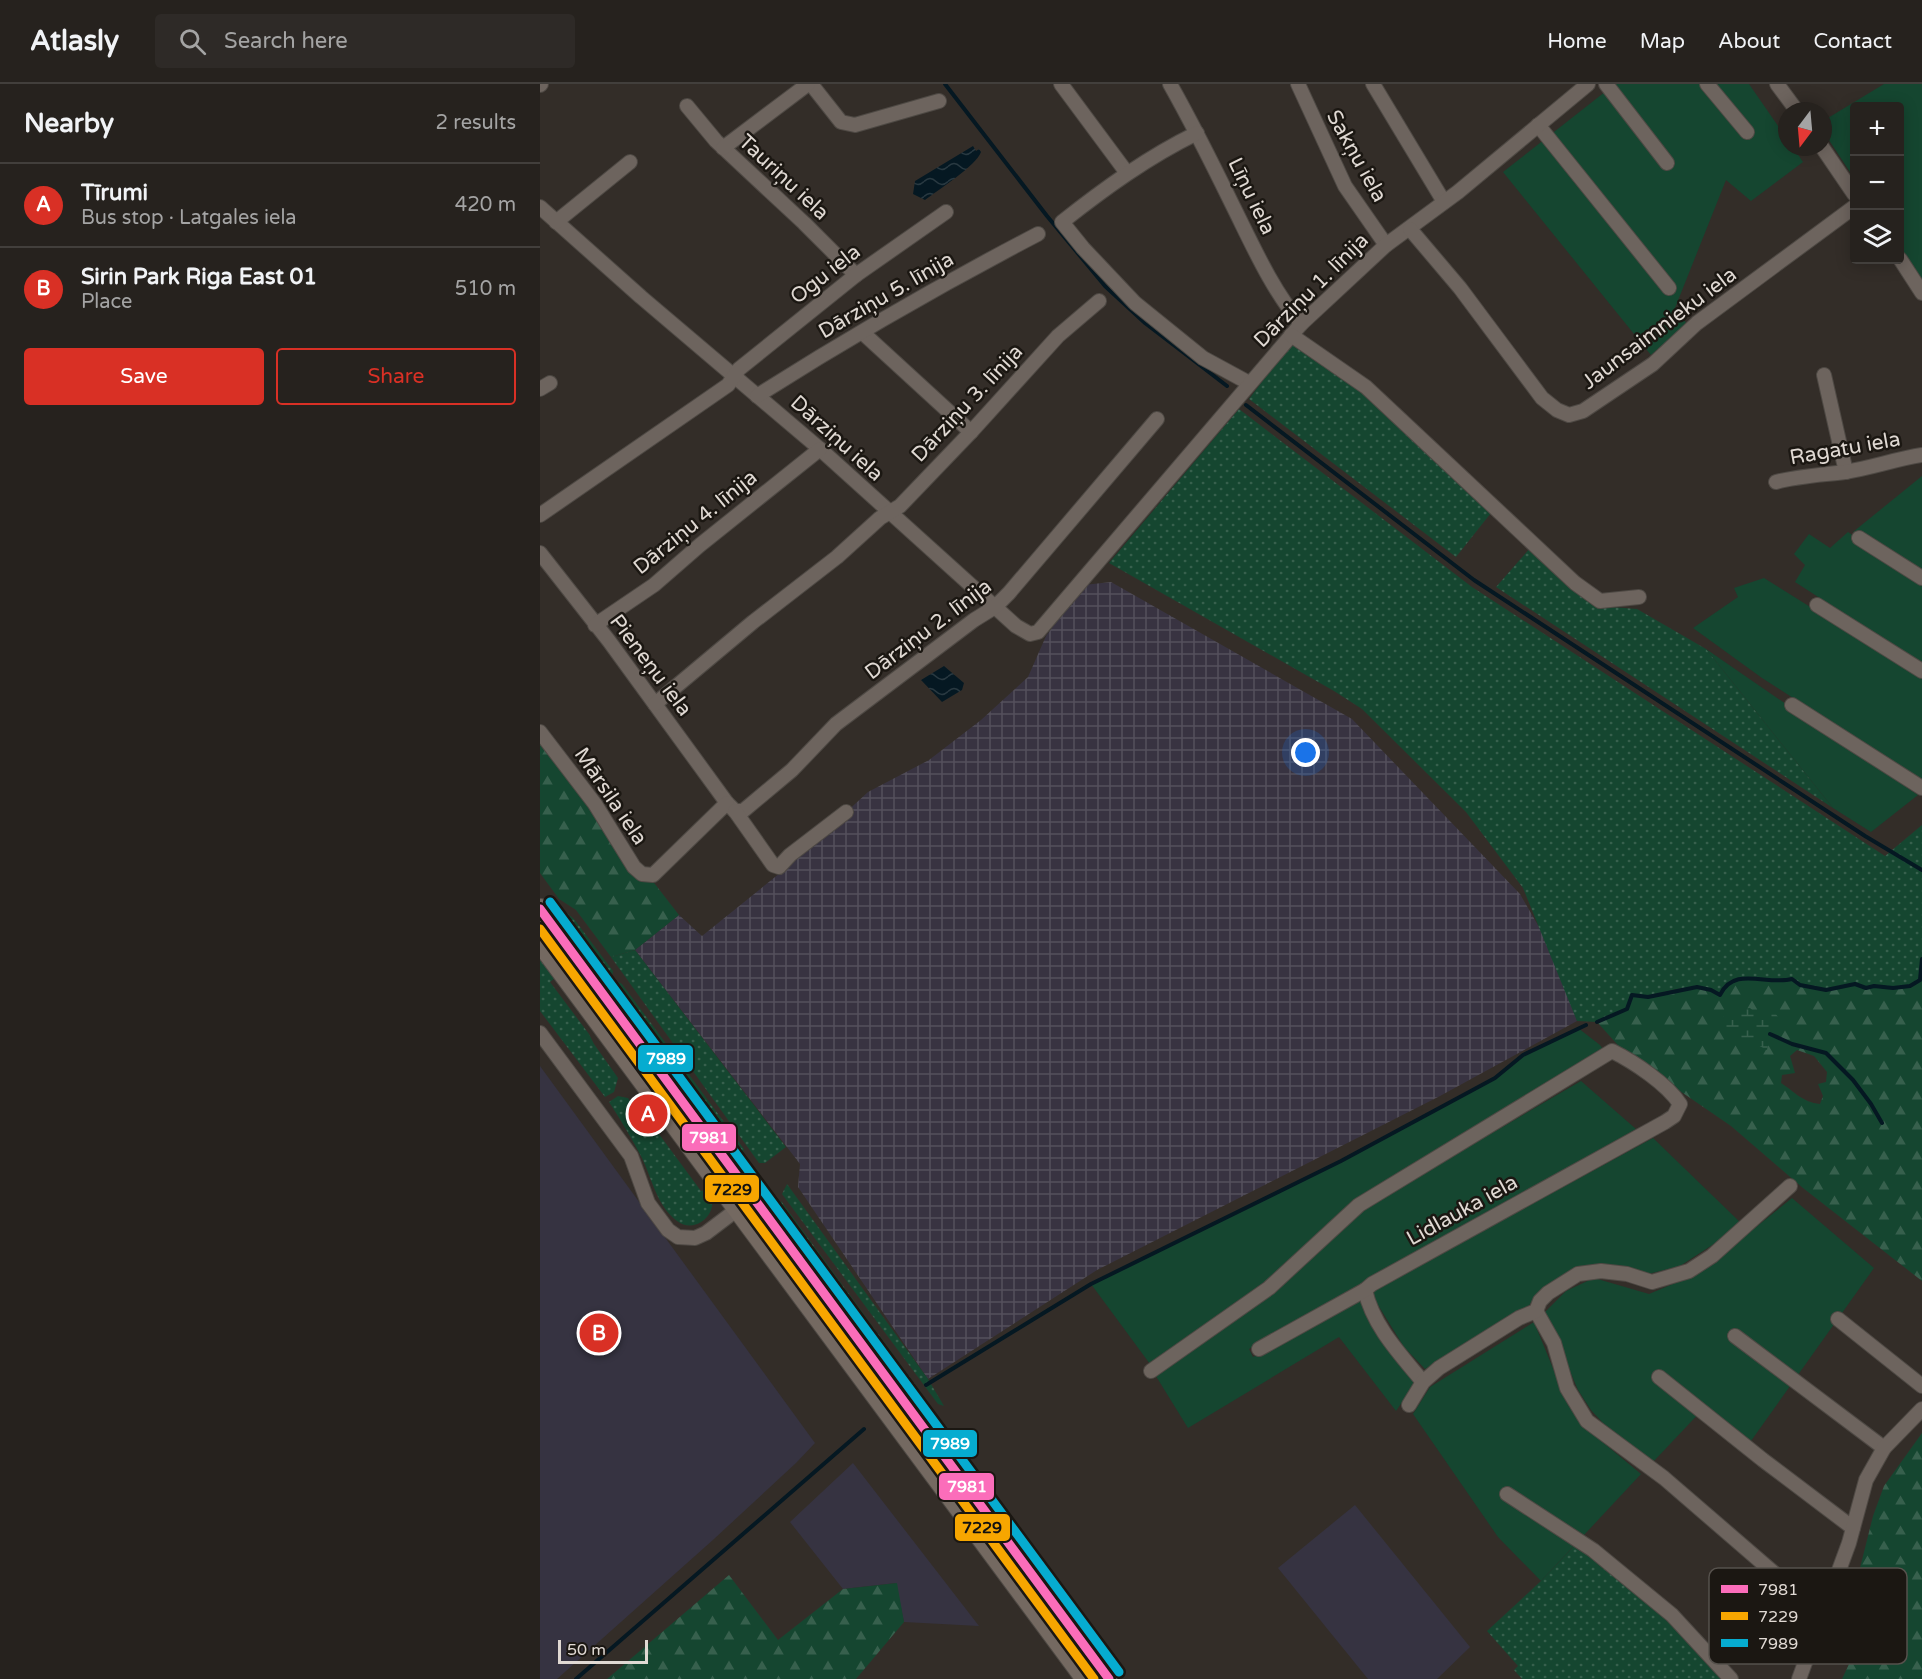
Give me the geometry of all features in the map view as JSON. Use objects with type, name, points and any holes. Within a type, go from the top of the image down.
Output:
[{"type":"highway","points":[[540,909],[1086,1679]]},
{"type":"highway","points":[[540,942],[747,1203],[1109,1679]]},
{"type":"street","points":[[723,148],[809,84],[841,122],[855,125],[939,101]]},
{"type":"street","points":[[1061,84],[1127,173]]},
{"type":"street","name":"Līņu iela","points":[[1170,84],[1296,329],[1366,387],[1575,583],[1600,601],[1639,597]]},
{"type":"street","name":"Sakņu iela","points":[[1298,84],[1345,186],[1386,245]]},
{"type":"street","points":[[1373,84],[1444,202]]},
{"type":"street","name":"Dārziņu 1. līnija","points":[[1098,560],[1296,329],[1386,245],[1444,202],[1588,84]]},
{"type":"street","points":[[1606,84],[1667,164]]},
{"type":"street","points":[[1707,84],[1747,132]]},
{"type":"street","points":[[1777,84],[1790,102]]},
{"type":"street","name":"Tauriņu iela","points":[[687,106],[723,148],[856,275]]},
{"type":"street","points":[[1538,125],[1669,288]]},
{"type":"street","points":[[1197,133],[1162,150],[1127,173],[1062,222],[1083,248],[1135,303],[1203,358],[1249,384]]},
{"type":"street","points":[[1828,156],[1850,188]]},
{"type":"street","points":[[556,222],[630,162]]},
{"type":"street","name":"Dārziņu iela","points":[[540,207],[820,450],[1016,626],[1030,634],[1038,632],[1098,560]]},
{"type":"street","name":"Jaunsaimnieku iela","points":[[1410,229],[1460,288],[1542,398],[1557,411],[1569,414],[1583,411],[1653,364],[1697,323],[1850,210]]},
{"type":"street","name":"Ogu iela","points":[[735,376],[739,369],[856,275],[946,212]]},
{"type":"street","name":"Dārziņu 5. līnija","points":[[758,396],[983,263],[1038,234]]},
{"type":"street","points":[[1902,264],[1922,293]]},
{"type":"street","name":"Dārziņu 3. līnija","points":[[655,704],[753,622],[900,506],[1058,336],[1099,302]]},
{"type":"street","points":[[863,333],[971,432]]},
{"type":"street","points":[[1824,375],[1846,472]]},
{"type":"street","points":[[540,515],[728,385],[735,376]]},
{"type":"street","name":"Dārziņu 2. līnija","points":[[653,874],[731,807],[743,811],[750,807],[792,770],[836,724],[994,607],[1009,593],[1157,420]]},
{"type":"street","name":"Dārziņu 4. līnija","points":[[595,625],[654,585],[700,545],[820,450]]},
{"type":"street","name":"Ragatu iela","points":[[1776,482],[1800,476],[1846,472],[1899,458],[1922,455]]},
{"type":"street","points":[[1859,538],[1922,578]]},
{"type":"street","name":"Pieneņu iela","points":[[540,553],[731,807]]},
{"type":"street","points":[[1817,605],[1922,671]]},
{"type":"street","points":[[1792,705],[1922,788]]},
{"type":"street","name":"Mārsila iela","points":[[540,732],[595,804],[634,867],[642,874],[653,874]]},
{"type":"street","points":[[731,807],[773,865],[779,867],[790,855],[846,812]]},
{"type":"street","points":[[540,1033],[631,1156],[648,1203],[668,1230],[678,1237],[695,1238],[706,1233],[747,1203]]},
{"type":"street","name":"Lidlauka iela","points":[[1151,1371],[1269,1288],[1359,1205],[1612,1051],[1625,1057],[1675,1095],[1680,1104],[1674,1116],[1665,1122],[1371,1284],[1365,1290],[1259,1350]]},
{"type":"street","points":[[1409,1405],[1423,1382],[1449,1361],[1519,1318],[1536,1311],[1540,1301],[1548,1293],[1578,1274],[1601,1271],[1627,1274],[1652,1281],[1689,1271],[1712,1256],[1790,1186]]},
{"type":"street","points":[[1365,1290],[1367,1299],[1386,1337],[1423,1382]]},
{"type":"street","points":[[1536,1311],[1554,1343],[1567,1388],[1587,1421],[1664,1478],[1768,1568]]},
{"type":"street","points":[[1838,1319],[1922,1386]]},
{"type":"street","points":[[1735,1336],[1884,1448]]},
{"type":"street","points":[[1659,1377],[1853,1528]]},
{"type":"street","points":[[1840,1568],[1866,1480],[1884,1448],[1922,1409]]},
{"type":"street","points":[[1507,1494],[1593,1550],[1672,1615],[1709,1655]]},
{"type":"street","points":[[1717,1664],[1731,1679]]},
{"type":"street","points":[[1799,1679],[1805,1664]]},
{"type":"shaded area","points":[[1111,582],[1352,719],[1520,894],[1558,960],[1577,1021],[1440,1096],[1097,1270],[928,1379],[798,1187],[800,1164],[635,950],[679,915],[702,936],[780,873],[868,792],[929,760],[981,720],[1028,677],[1046,636],[1084,585]]},
{"type":"shaded area","points":[[540,1066],[815,1443],[714,1539],[557,1679],[540,1679]]},
{"type":"shaded area","points":[[853,1463],[979,1626],[904,1622],[896,1583],[843,1589],[790,1522]]},
{"type":"shaded area","points":[[1355,1505],[1470,1647],[1437,1679],[1368,1679],[1278,1568]]},
{"type":"green space","points":[[1615,84],[1749,84],[1778,126],[1778,156],[1799,156],[1803,162],[1751,201],[1726,180],[1675,308],[1687,324],[1651,355],[1503,172]]},
{"type":"green space","points":[[1884,84],[1922,84],[1922,280],[1904,252],[1904,102],[1854,102]]},
{"type":"green space","points":[[1850,105],[1850,172],[1832,145],[1832,116]]},
{"type":"green space","points":[[1291,343],[1361,391],[1491,513],[1456,557],[1249,399]]},
{"type":"green space","points":[[1239,409],[1472,587],[1885,856],[1922,825],[1922,959],[1920,963],[1922,971],[1920,980],[1910,986],[1893,988],[1874,986],[1866,988],[1855,984],[1826,990],[1800,985],[1792,979],[1782,982],[1743,977],[1720,995],[1709,989],[1678,989],[1628,1003],[1627,1009],[1597,1022],[1577,1021],[1523,888],[1466,812],[1362,709],[1109,563]]},
{"type":"green space","points":[[1922,476],[1922,575],[1853,532]]},
{"type":"green space","points":[[1848,532],[1922,583],[1922,664],[1795,582],[1805,565],[1794,554],[1809,534],[1830,548]]},
{"type":"green space","points":[[1531,547],[1598,606],[1637,609],[1706,649],[1833,808],[1496,587]]},
{"type":"green space","points":[[1764,578],[1922,677],[1922,781],[1762,678],[1693,628],[1738,597],[1734,588]]},
{"type":"green space","points":[[1706,649],[1918,795],[1871,832],[1833,808]]},
{"type":"green space","points":[[540,736],[679,915],[635,950],[611,957],[576,910],[559,899],[540,873]]},
{"type":"green space","points":[[556,904],[574,919],[613,971],[612,977],[607,982]]},
{"type":"green space","points":[[635,950],[786,1147],[765,1163],[759,1163],[611,957]]},
{"type":"green space","points":[[540,957],[555,978],[550,982],[618,1078],[614,1092],[605,1097],[540,1011]]},
{"type":"green space","points":[[1922,959],[1922,1281],[1803,1188],[1731,1126],[1626,1054],[1597,1022],[1627,1009],[1632,995],[1648,997],[1697,987],[1711,990],[1719,995],[1734,980],[1743,978],[1792,979],[1800,985],[1826,990],[1855,984],[1866,988],[1874,986],[1893,988],[1909,986],[1920,980]],"holes":[[[1797,1050],[1814,1056],[1827,1072],[1826,1082],[1818,1084],[1823,1096],[1820,1104],[1803,1099],[1781,1083],[1782,1075],[1795,1073],[1790,1056]]]},
{"type":"green space","points":[[619,982],[744,1149],[741,1155],[659,1043],[625,1007],[611,988]]},
{"type":"green space","points":[[1750,1008],[1761,1018],[1774,1012],[1784,1024],[1770,1034],[1767,1050],[1754,1043],[1745,1046],[1729,1037],[1720,1027],[1721,1018],[1735,1010]]},
{"type":"green space","points":[[1578,1028],[1600,1045],[1605,1052],[1457,1137],[1346,1211],[1288,1265],[1150,1364],[1091,1284],[1341,1161],[1495,1078],[1523,1055]]},
{"type":"green space","points":[[1581,1081],[1636,1129],[1249,1349],[1253,1357],[1361,1299],[1415,1383],[1396,1411],[1339,1337],[1188,1428],[1154,1373],[1266,1297],[1303,1266],[1336,1231],[1369,1205]]},
{"type":"green space","points":[[618,1096],[628,1098],[638,1112],[642,1111],[701,1191],[708,1189],[712,1197],[712,1205],[706,1218],[700,1223],[685,1225],[677,1221],[664,1208],[642,1158],[609,1102]]},
{"type":"green space","points":[[1653,1138],[1743,1225],[1680,1266],[1648,1274],[1620,1265],[1581,1266],[1539,1292],[1524,1312],[1425,1369],[1404,1347],[1370,1292]]},
{"type":"green space","points":[[787,1184],[928,1379],[944,1406],[938,1404],[782,1194]]},
{"type":"green space","points":[[1792,1198],[1874,1268],[1751,1441],[1705,1407],[1653,1462],[1603,1423],[1591,1410],[1578,1390],[1545,1312],[1566,1291],[1594,1278],[1649,1294],[1699,1273]]},
{"type":"green space","points":[[781,1201],[928,1402],[921,1401],[783,1212]]},
{"type":"green space","points":[[1534,1322],[1568,1405],[1594,1435],[1641,1474],[1541,1581],[1498,1537],[1413,1414],[1430,1387]]},
{"type":"green space","points":[[1922,1433],[1922,1679],[1842,1679],[1849,1664],[1907,1664],[1907,1568],[1860,1568],[1873,1516],[1884,1486]]},
{"type":"green space","points":[[1575,1545],[1672,1621],[1709,1661],[1709,1664],[1712,1664],[1726,1679],[1522,1679],[1514,1670],[1518,1666],[1487,1631],[1541,1581]]},
{"type":"green space","points":[[729,1575],[778,1640],[843,1589],[897,1583],[904,1622],[856,1679],[607,1679]]},
{"type":"water","points":[[973,146],[976,151],[979,149],[981,152],[965,171],[925,200],[913,194],[915,181]]},
{"type":"water","points":[[944,666],[964,683],[962,690],[942,702],[921,680]]},
{"type":"waterway","points":[[945,84],[1047,216],[1105,286],[1145,323],[1227,386]]},
{"type":"waterway","points":[[1246,405],[1474,580],[1865,836],[1922,870]]},
{"type":"waterway","points":[[1597,1022],[1627,1009],[1632,995],[1648,997],[1697,987],[1720,995],[1726,986],[1742,979],[1792,979],[1800,985],[1826,990],[1855,984],[1866,988],[1910,986],[1920,980],[1922,959]]},
{"type":"waterway","points":[[926,1385],[1091,1284],[1341,1161],[1495,1078],[1523,1055],[1586,1025]]},
{"type":"waterway","points":[[1770,1034],[1792,1044],[1826,1053],[1853,1080],[1882,1123]]},
{"type":"waterway","points":[[576,1679],[864,1429]]},
{"type":"transit line","name":"7989","points":[[550,902],[1119,1672]]},
{"type":"transit line","name":"7981","points":[[540,909],[1109,1679]]},
{"type":"transit line","name":"7229","points":[[540,929],[1094,1679]]},
{"type":"place","name":"Tīrumi","points":[[648,1114]]},
{"type":"place","name":"Sirin Park Riga East 01","points":[[599,1333]]}]
